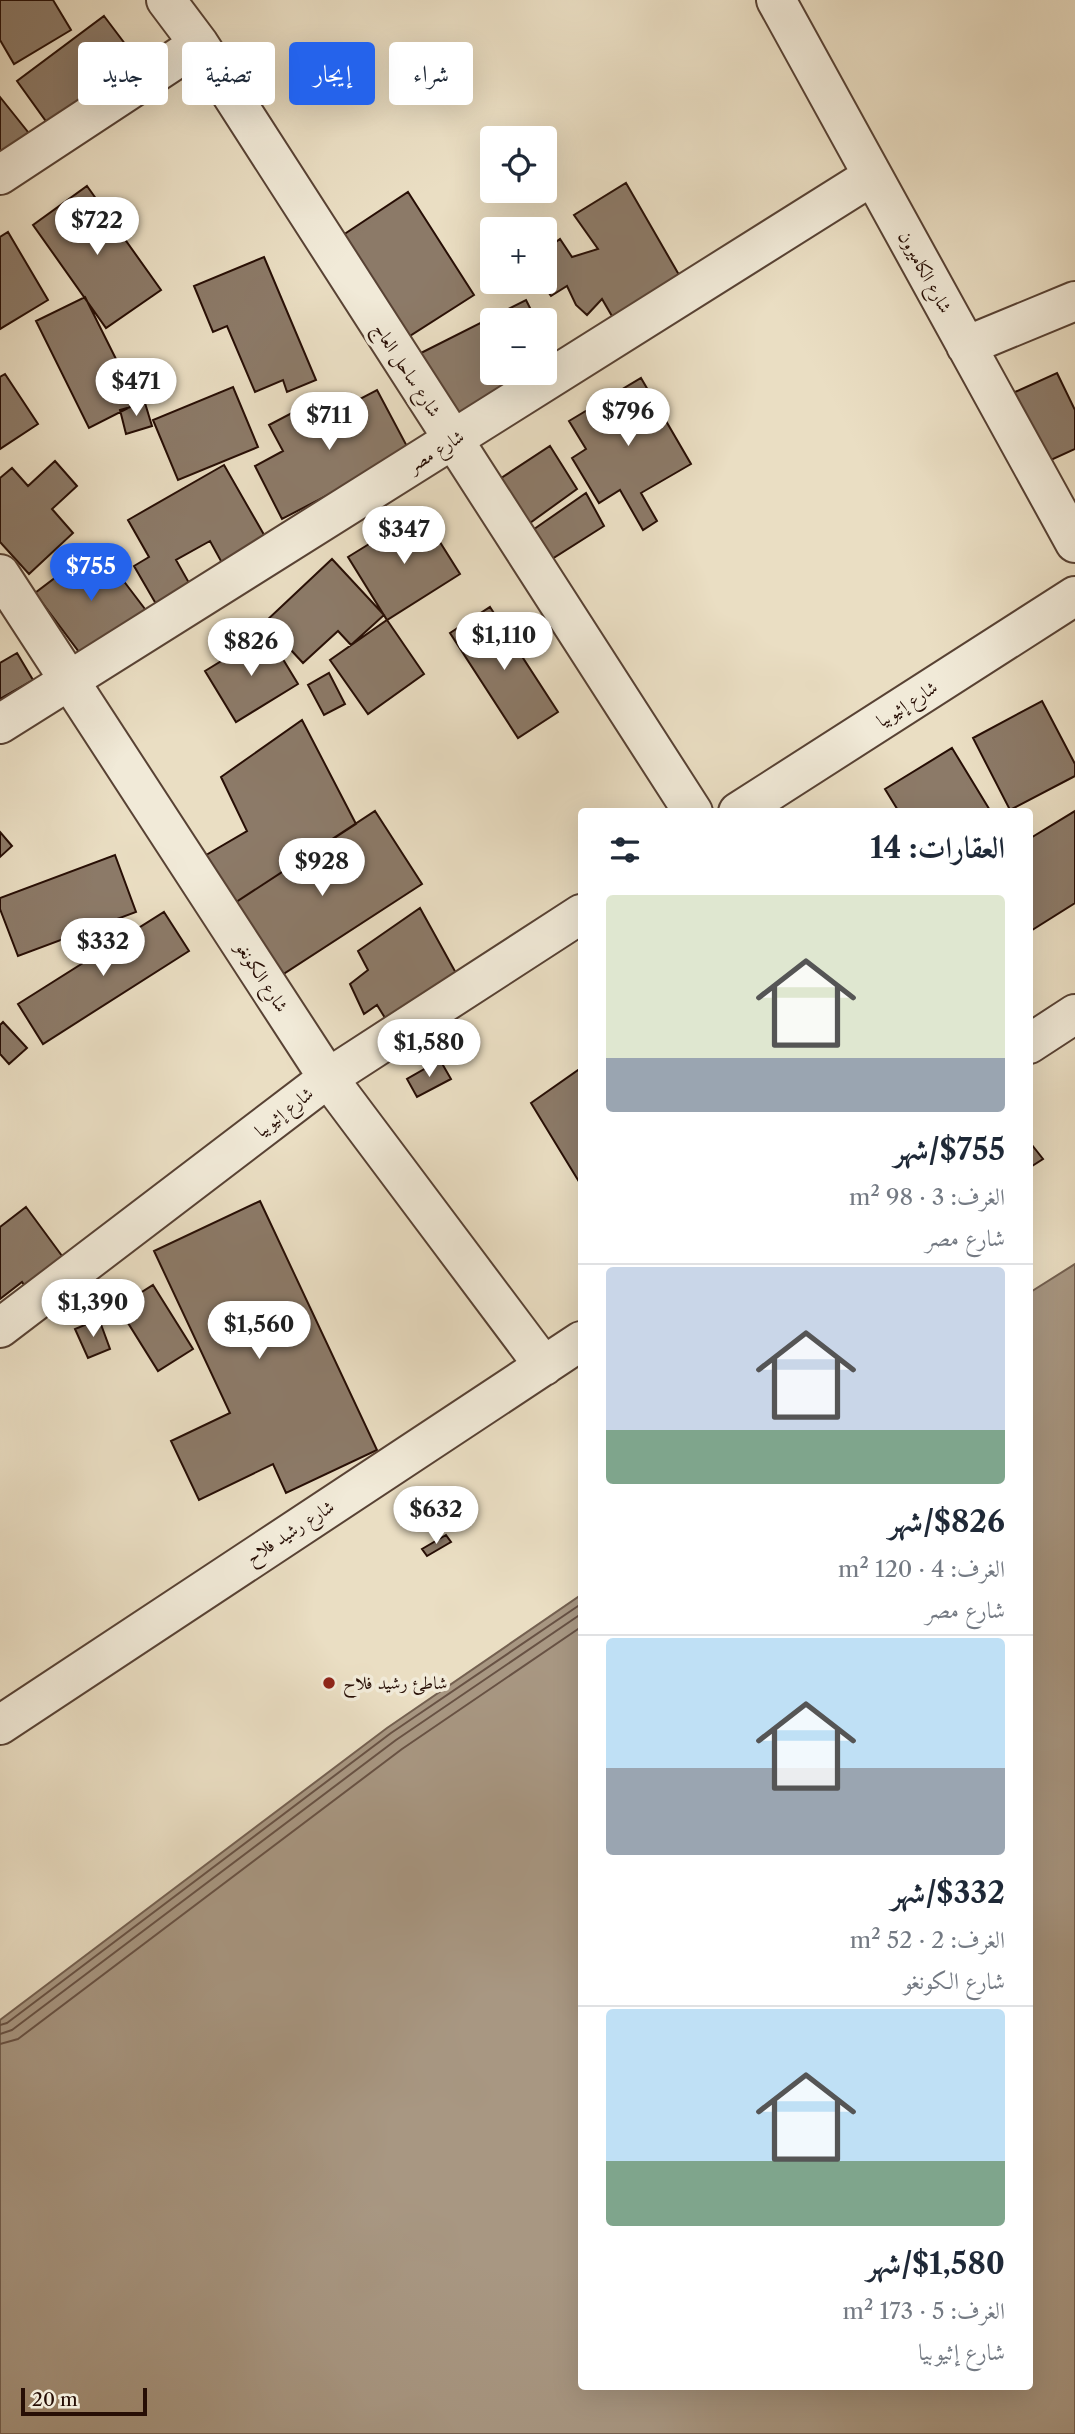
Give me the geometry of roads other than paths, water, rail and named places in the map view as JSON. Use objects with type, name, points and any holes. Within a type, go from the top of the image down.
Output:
[{"type":"street","name":"شارع ساحل العاج","points":[[166,0],[198,42]]},
{"type":"street","name":"شارع الكاميرون","points":[[776,0],[1075,543]]},
{"type":"street","points":[[0,175],[182,55]]},
{"type":"street","name":"شارع ساحل العاج","points":[[238,105],[689,808]]},
{"type":"street","name":"شارع مصر","points":[[0,724],[872,176]]},
{"type":"street","points":[[966,346],[1075,301]]},
{"type":"street","name":"شارع الكونغو","points":[[0,574],[328,1077],[544,1366]]},
{"type":"street","name":"شارع إثيوبيا","points":[[744,808],[1075,596]]},
{"type":"street","name":"شارع إثيوبيا","points":[[0,1328],[328,1077],[578,916]]},
{"type":"street","points":[[1033,1041],[1075,1014]]},
{"type":"street","name":"شارع رشيد فلاح","points":[[0,1725],[578,1343]]},
{"type":"water","points":[[1075,1264],[1075,2434],[0,2434],[0,2020],[387,1728],[578,1597],[578,2390],[1033,2390],[1033,1290]]},
{"type":"place","name":"شاطئ رشيد فلاح","points":[[329,1683]]}]
